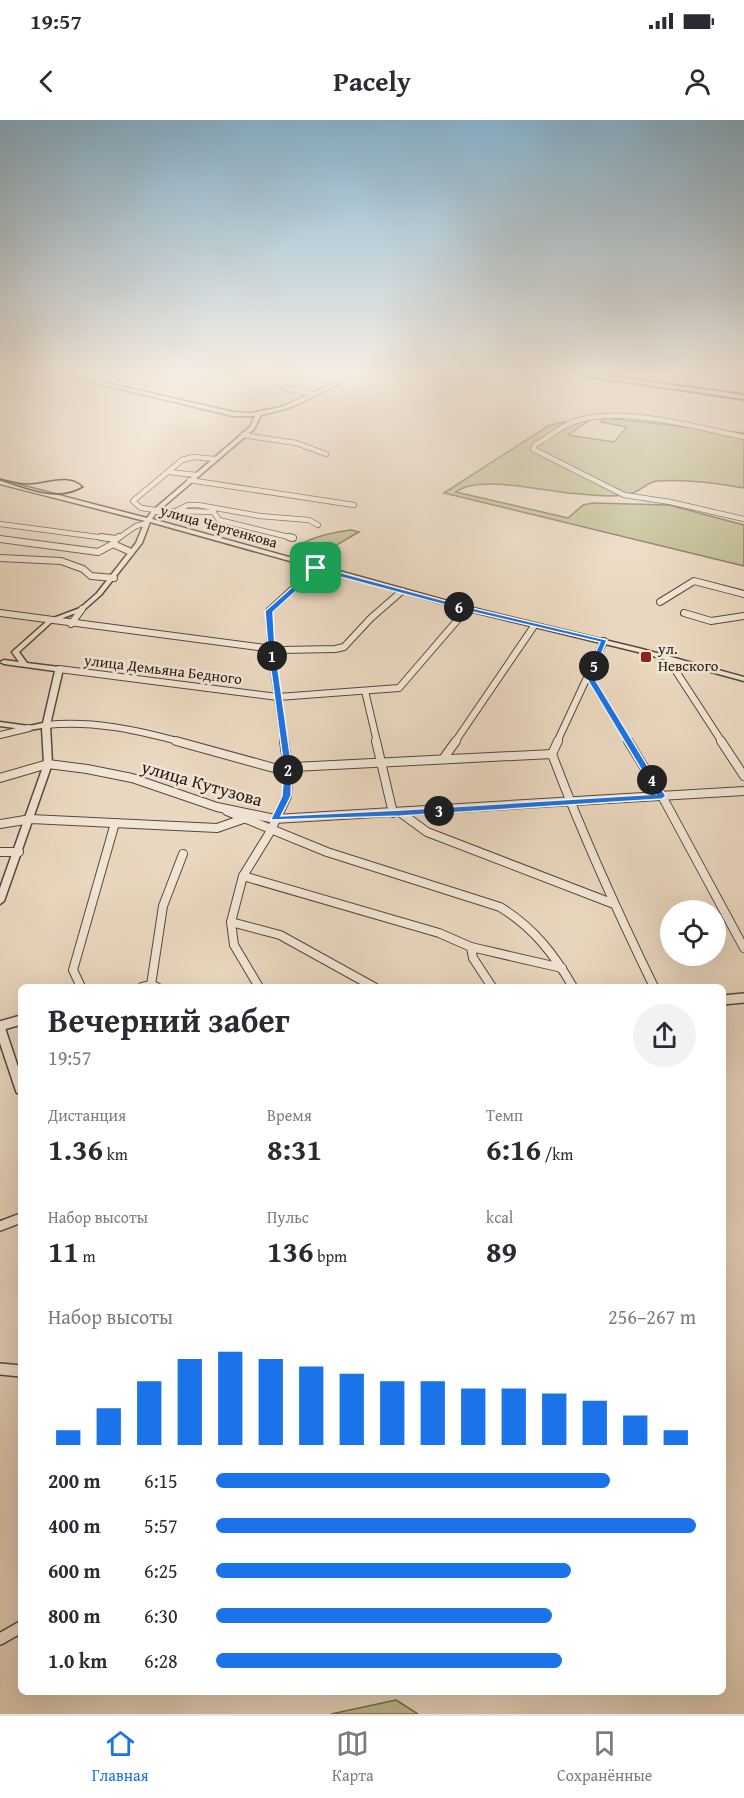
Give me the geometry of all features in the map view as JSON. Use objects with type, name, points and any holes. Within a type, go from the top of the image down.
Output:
[{"type":"street","points":[[72,624],[82,609],[114,578],[139,543],[147,521],[155,511],[226,449]]},
{"type":"street","points":[[314,449],[326,454]]},
{"type":"street","points":[[534,449],[624,495],[670,502],[744,519]]},
{"type":"street","points":[[215,459],[186,457],[133,501],[141,508],[155,511],[176,511],[188,505],[260,516],[309,520],[318,525]]},
{"type":"street","points":[[170,472],[196,475]]},
{"type":"street","points":[[189,480],[354,505]]},
{"type":"street","name":"улица Чертенкова","points":[[0,482],[467,609],[604,641],[744,679]]},
{"type":"street","points":[[212,510],[219,520],[293,538]]},
{"type":"street","points":[[0,539],[98,552],[147,521]]},
{"type":"street","points":[[0,524],[115,542],[131,552]]},
{"type":"street","points":[[0,558],[29,558],[70,563],[83,567],[91,576],[114,578]]},
{"type":"street","points":[[257,984],[234,945],[231,922],[243,876],[270,832],[287,796],[288,768],[271,648],[269,611],[316,568]]},
{"type":"street","points":[[660,602],[694,581],[744,594]]},
{"type":"street","points":[[0,613],[271,648],[335,649],[344,647],[371,618],[402,591]]},
{"type":"street","points":[[25,665],[15,652],[51,621],[82,609]]},
{"type":"street","name":"улица Демьяна Бедного","points":[[2,662],[278,697],[399,688],[467,609]]},
{"type":"street","points":[[684,613],[711,621],[744,616]]},
{"type":"street","points":[[443,759],[534,626]]},
{"type":"street","points":[[604,641],[552,754],[569,802],[653,984]]},
{"type":"street","points":[[669,659],[744,776]]},
{"type":"street","points":[[0,901],[31,819],[48,764],[46,725],[59,669]]},
{"type":"street","points":[[589,676],[662,796],[711,891],[744,948]]},
{"type":"street","points":[[365,691],[381,764],[397,813],[427,832],[614,904]]},
{"type":"street","points":[[0,735],[46,725],[75,722],[99,724],[162,737],[254,764],[288,768],[552,754]]},
{"type":"street","points":[[0,724],[29,728]]},
{"type":"street","points":[[0,778],[38,769],[48,764]]},
{"type":"street","name":"улица Кутузова","points":[[48,764],[132,778],[217,807],[275,819],[744,791]]},
{"type":"street","points":[[217,807],[270,832],[500,907],[530,926],[571,984]]},
{"type":"street","points":[[0,824],[31,819],[217,828],[243,819]]},
{"type":"street","points":[[80,984],[73,970],[115,823]]},
{"type":"street","points":[[0,852],[19,852]]},
{"type":"street","points":[[154,984],[163,906],[183,854]]},
{"type":"street","points":[[243,876],[439,933],[471,947],[562,968]]},
{"type":"street","points":[[231,922],[280,935],[369,984]]},
{"type":"street","points":[[471,947],[473,958],[490,984]]},
{"type":"street","points":[[726,1000],[744,998]]},
{"type":"street","points":[[18,1021],[0,1027],[18,1082]]},
{"type":"street","points":[[0,1226],[18,1219]]},
{"type":"street","points":[[0,1369],[18,1371]]},
{"type":"street","points":[[0,1639],[18,1629]]},
{"type":"shaded area","points":[[512,449],[744,449],[744,488],[701,482],[668,481],[653,482],[635,492],[617,496],[493,484],[466,487],[456,492],[568,518],[583,505],[593,503],[669,505],[744,525],[744,566],[444,493]]},
{"type":"shaded area","points":[[351,530],[359,532],[329,549],[312,554],[298,549],[298,545],[310,540]]},
{"type":"shaded area","points":[[396,1700],[418,1714],[331,1714]]},
{"type":"tram line","points":[[0,479],[28,484],[64,479],[83,487],[73,492],[52,494],[0,480]]},
{"type":"place","name":"ул. Невского","points":[[646,657]]},
{"type":"route","points":[[316,568],[534,626],[604,641],[589,676],[662,796],[275,819],[287,796],[288,768],[271,648],[269,611],[316,568]]}]
